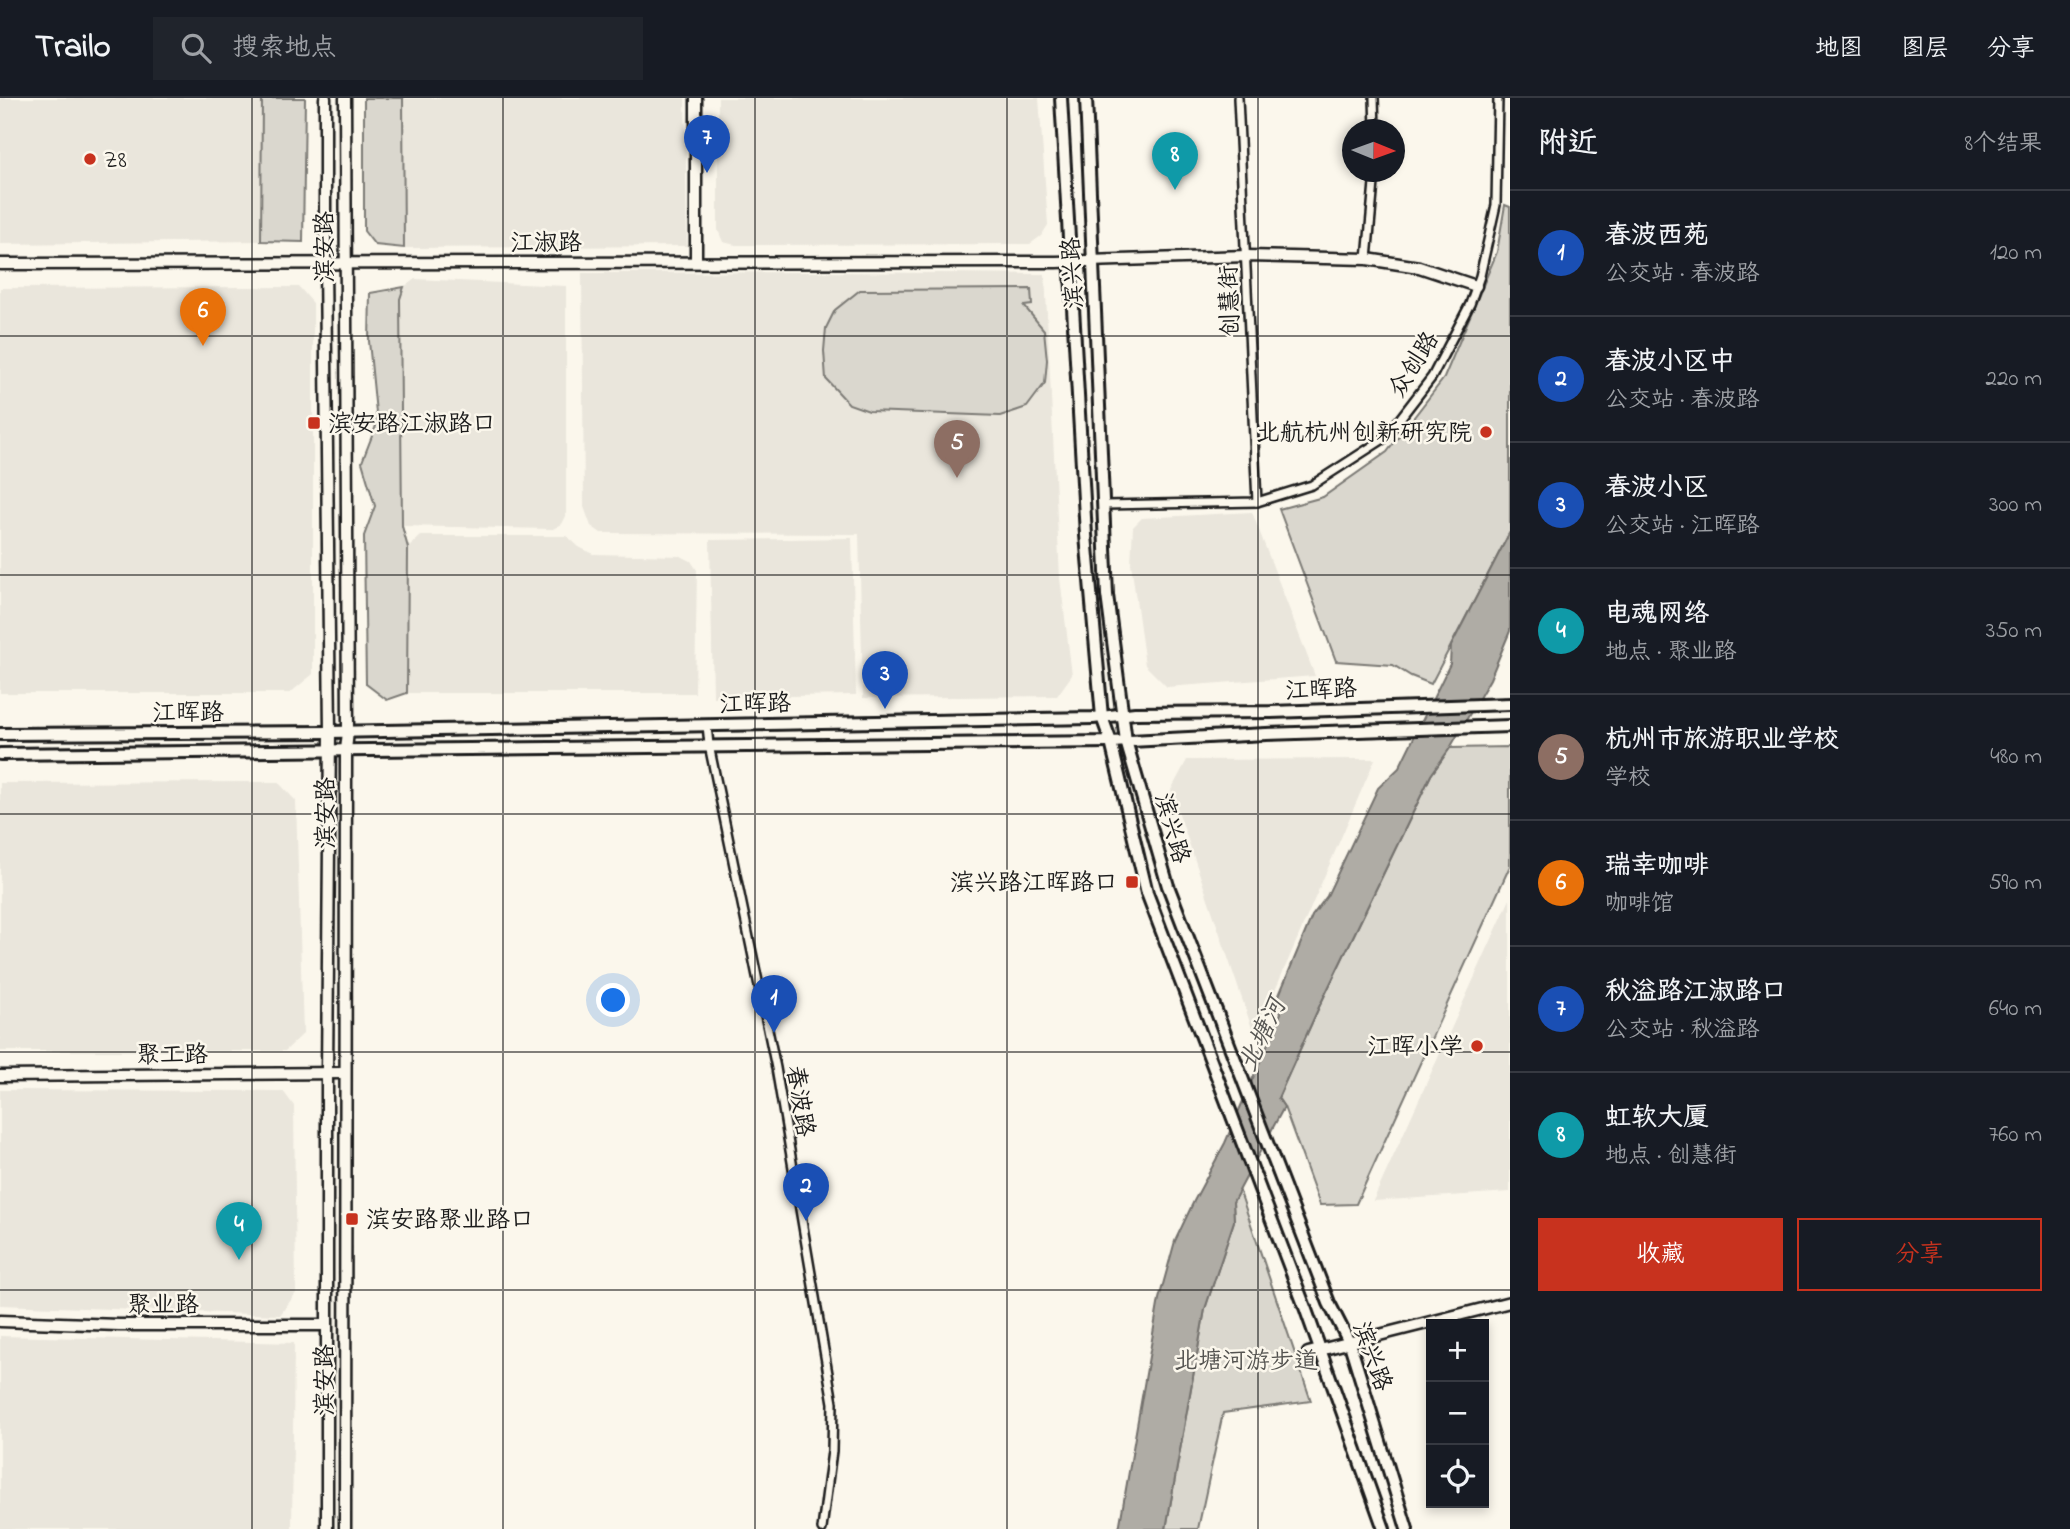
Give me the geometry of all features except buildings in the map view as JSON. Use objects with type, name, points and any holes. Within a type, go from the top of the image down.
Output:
[{"type":"main road","name":"滨安路","points":[[326,98],[330,732],[327,1529]]},
{"type":"main road","name":"滨安路","points":[[345,98],[348,732],[345,1529]]},
{"type":"main road","points":[[696,98],[696,262]]},
{"type":"main road","name":"滨兴路","points":[[1062,98],[1086,535],[1102,717],[1111,742],[1147,894],[1306,1310],[1384,1529]]},
{"type":"main road","name":"滨兴路","points":[[1086,98],[1107,595],[1126,741],[1168,886],[1329,1303],[1350,1344],[1406,1529]]},
{"type":"main road","name":"江淑路","points":[[0,264],[1069,261],[1247,256],[1367,259],[1419,267],[1476,286]]},
{"type":"main road","name":"江晖路","points":[[0,734],[348,732],[707,725],[1102,717],[1510,704]]},
{"type":"main road","name":"江晖路","points":[[0,754],[1111,742],[1510,726]]},
{"type":"main road","name":"聚工路","points":[[0,1076],[345,1073]]},
{"type":"main road","points":[[1308,1353],[1510,1302]]},
{"type":"main road","name":"聚业路","points":[[0,1321],[119,1325],[326,1325]]},
{"type":"street","name":"创慧街","points":[[1238,98],[1257,502]]},
{"type":"street","points":[[1374,98],[1375,119]]},
{"type":"street","name":"众创路","points":[[1104,505],[1257,502],[1312,485],[1385,438],[1433,377],[1476,286],[1496,205],[1498,98]]},
{"type":"street","points":[[1367,259],[1374,182]]},
{"type":"street","name":"春波路","points":[[707,725],[776,1068],[833,1403],[832,1451],[822,1529]]},
{"type":"shaded area","points":[[0,98],[262,98],[261,241],[0,244]]},
{"type":"shaded area","points":[[403,98],[685,98],[687,246],[404,248]]},
{"type":"shaded area","points":[[718,98],[1039,98],[1048,225],[1041,236],[1030,244],[736,245],[723,242],[718,230]]},
{"type":"shaded area","points":[[582,273],[1045,274],[1060,578],[1072,675],[1057,696],[863,698],[859,534],[601,533],[591,526],[584,507]]},
{"type":"shaded area","points":[[415,279],[566,286],[566,516],[562,524],[553,529],[402,526],[400,299],[404,287]]},
{"type":"shaded area","points":[[299,287],[313,303],[313,674],[290,693],[0,693],[0,288]]},
{"type":"shaded area","points":[[1252,512],[1315,676],[1167,687],[1145,665],[1131,563],[1133,527],[1142,518]]},
{"type":"shaded area","points":[[1510,532],[1510,631],[1490,679],[1431,775],[1278,1098],[1284,1107],[1233,1202],[1234,1221],[1205,1309],[1166,1529],[1119,1529],[1159,1299],[1175,1241],[1225,1143],[1281,1013],[1277,1000],[1312,916],[1327,896],[1378,788],[1399,768],[1450,664],[1451,646]]},
{"type":"shaded area","points":[[421,536],[567,536],[579,547],[593,554],[681,556],[691,561],[697,570],[695,693],[407,693],[408,548]]},
{"type":"shaded area","points":[[852,538],[856,695],[713,697],[710,540]]},
{"type":"shaded area","points":[[1375,759],[1255,1037],[1171,790],[1187,760]]},
{"type":"shaded area","points":[[278,782],[296,801],[303,1034],[285,1051],[0,1051],[0,783]]},
{"type":"shaded area","name":"江晖小学","points":[[1510,899],[1510,1192],[1373,1201]]},
{"type":"shaded area","points":[[0,1090],[283,1091],[294,1106],[296,1293],[280,1315],[0,1305]]},
{"type":"shaded area","points":[[0,1336],[294,1343],[292,1529],[0,1529]]},
{"type":"green space","points":[[262,98],[305,98],[303,242],[261,241]]},
{"type":"green space","points":[[364,98],[403,98],[404,248],[375,245],[364,231]]},
{"type":"green space","points":[[1505,205],[1510,207],[1510,532],[1431,684],[1393,665],[1336,661],[1279,509],[1323,497],[1387,452],[1444,378],[1497,252]]},
{"type":"green space","points":[[404,287],[400,299],[402,526],[408,548],[407,693],[387,700],[366,684],[364,536],[375,506],[362,462],[377,423],[369,341],[370,293]]},
{"type":"green space","points":[[1031,289],[1032,305],[1024,306],[1044,330],[1047,360],[1045,383],[1027,407],[1000,416],[869,411],[849,404],[826,379],[826,328],[835,310],[860,290]]},
{"type":"green space","points":[[1510,747],[1510,866],[1356,1204],[1320,1205],[1284,1107],[1278,1098],[1431,775],[1450,748]]},
{"type":"green space","name":"北塘河游步道","points":[[1239,1189],[1311,1401],[1223,1413],[1198,1529],[1166,1529],[1205,1309],[1234,1221],[1233,1202]]},
{"type":"place","name":"Z8","points":[[90,159]]},
{"type":"place","name":"秋溢路江淑路口","points":[[707,173]]},
{"type":"place","name":"虹软大厦","points":[[1175,190]]},
{"type":"place","name":"瑞幸咖啡","points":[[203,346]]},
{"type":"place","name":"滨安路江淑路口","points":[[314,423]]},
{"type":"place","name":"北航杭州创新研究院","points":[[1486,432]]},
{"type":"place","name":"杭州市旅游职业学校","points":[[957,478]]},
{"type":"place","name":"春波小区","points":[[885,709]]},
{"type":"place","name":"滨兴路江晖路口","points":[[1132,882]]},
{"type":"place","name":"春波西苑","points":[[774,1033]]},
{"type":"place","name":"江晖小学","points":[[1477,1046]]},
{"type":"place","name":"滨安路聚业路口","points":[[352,1219]]},
{"type":"place","name":"春波小区中","points":[[806,1221]]},
{"type":"place","name":"电魂网络","points":[[239,1260]]},
{"type":"water label","name":"北塘河","points":[[1261,1034]]}]
